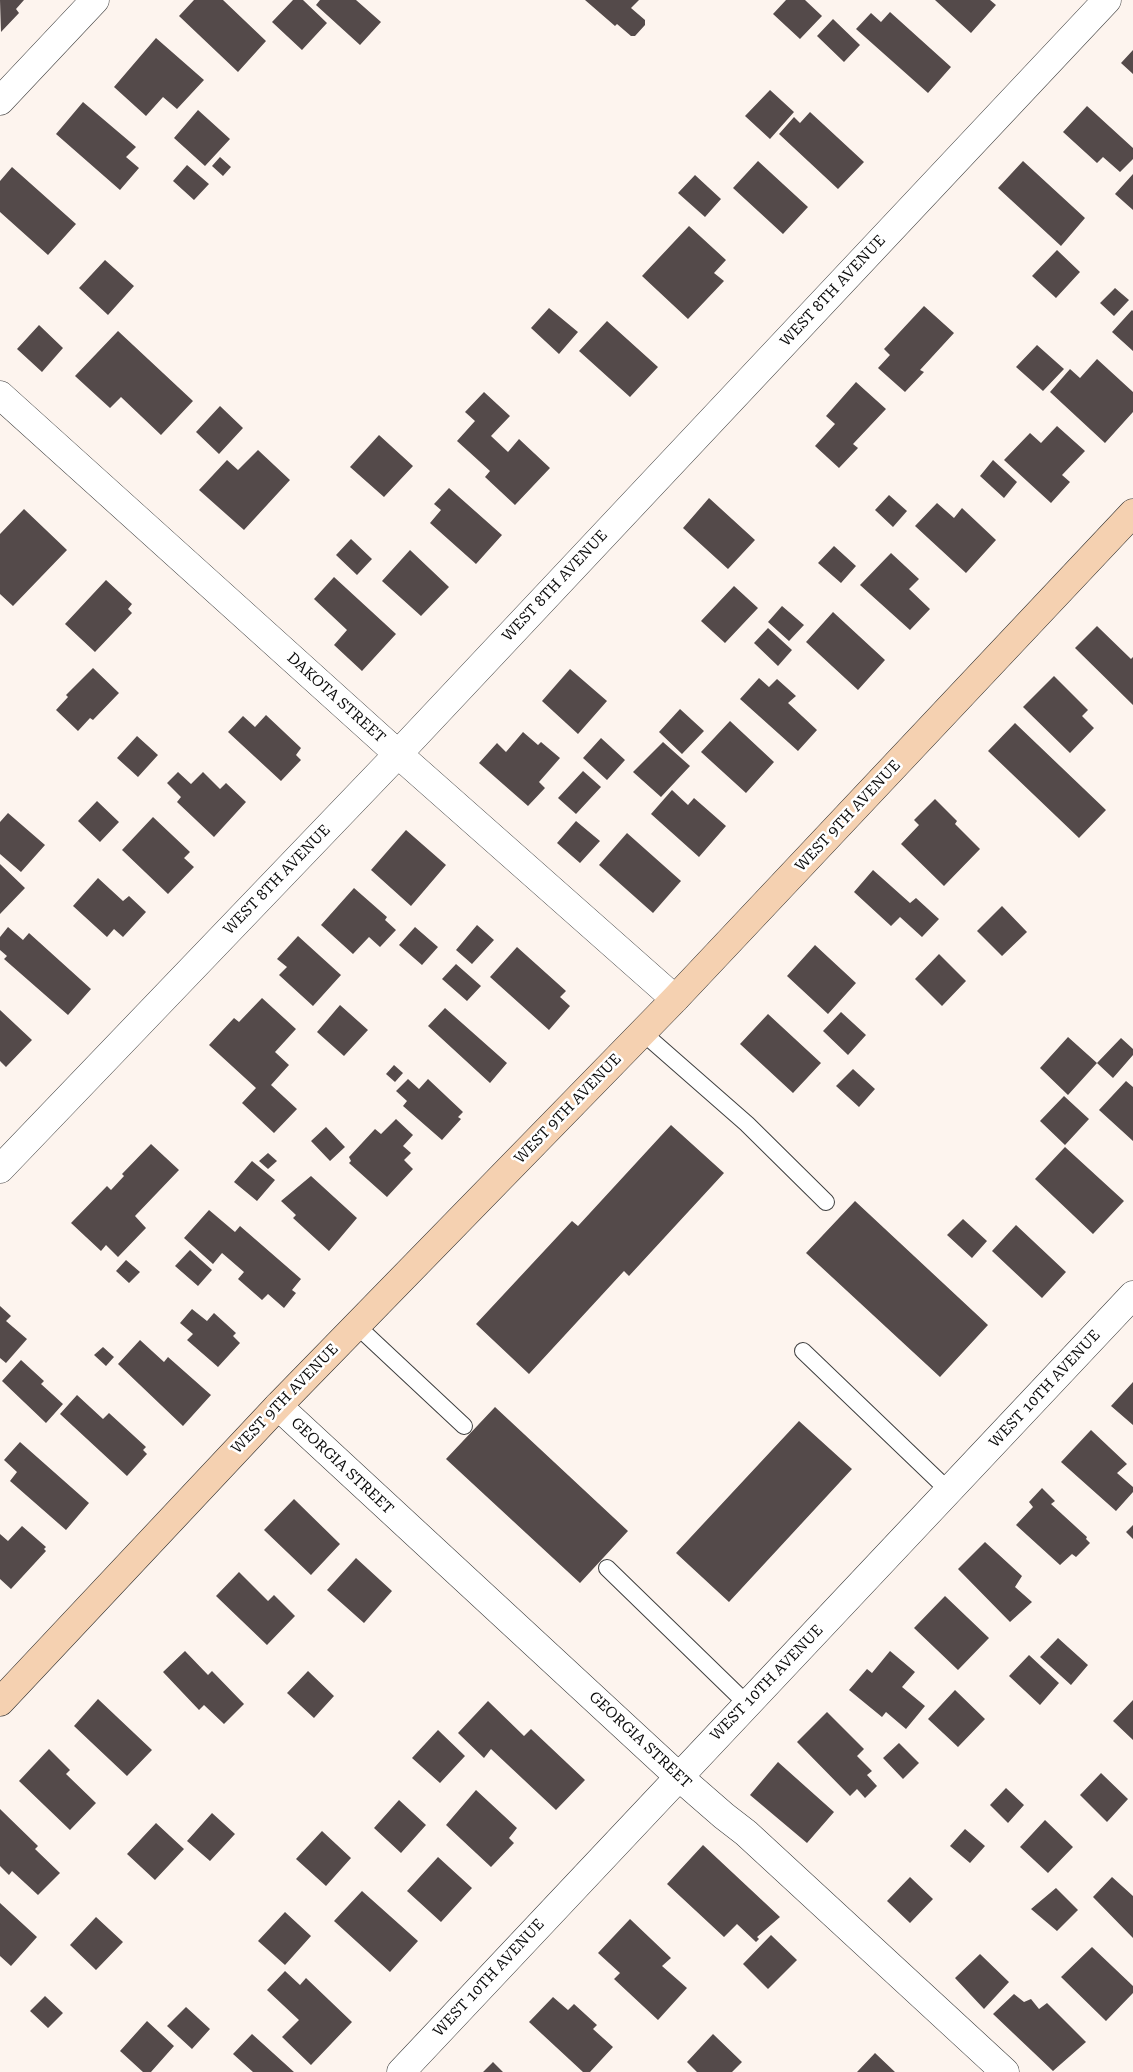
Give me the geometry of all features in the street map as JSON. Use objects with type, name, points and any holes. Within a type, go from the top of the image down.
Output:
[{"type":"main road","name":"WEST 9TH AVENUE","points":[[0,1702],[278,1406],[675,999],[1133,513]]},
{"type":"street","points":[[0,101],[95,0]]},
{"type":"street","name":"WEST 8TH AVENUE","points":[[0,1169],[398,754],[1107,0]]},
{"type":"street","name":"DAKOTA STREET","points":[[0,395],[398,754],[675,999]]},
{"type":"street","name":"WEST 10TH AVENUE","points":[[401,2072],[1133,1295]]},
{"type":"street","name":"GEORGIA STREET","points":[[278,1406],[678,1776],[746,1833],[1004,2072]]},
{"type":"lane","points":[[642,1032],[747,1124],[826,1202]]},
{"type":"lane","points":[[356,1325],[464,1426]]},
{"type":"lane","points":[[803,1351],[949,1491]]},
{"type":"lane","points":[[607,1568],[747,1704]]},
{"type":"building","points":[[0,0],[24,0],[16,9],[19,13],[1,32]]},
{"type":"building","points":[[194,0],[223,0],[266,41],[238,72],[179,16]]},
{"type":"building","points":[[293,0],[303,0],[327,23],[302,50],[272,22]]},
{"type":"building","points":[[320,0],[356,0],[381,22],[360,45],[316,5]]},
{"type":"building","points":[[585,0],[639,0],[631,8],[645,20],[645,25],[635,36],[631,36],[617,24],[615,26]]},
{"type":"building","points":[[786,0],[805,0],[822,16],[800,39],[773,14]]},
{"type":"building","points":[[935,0],[990,0],[996,5],[971,33]]},
{"type":"building","points":[[890,12],[951,67],[928,93],[856,29],[871,13],[881,22]]},
{"type":"building","points":[[833,19],[860,45],[844,62],[817,36]]},
{"type":"building","points":[[156,38],[204,80],[177,109],[163,97],[146,116],[114,87]]},
{"type":"building","points":[[1133,50],[1133,74],[1121,63]]},
{"type":"building","points":[[770,90],[794,112],[770,139],[745,116]]},
{"type":"building","points":[[83,102],[136,147],[126,157],[139,168],[120,190],[56,134]]},
{"type":"building","points":[[1087,106],[1133,148],[1133,159],[1120,172],[1103,157],[1097,163],[1063,132]]},
{"type":"building","points":[[198,110],[230,139],[205,166],[174,138]]},
{"type":"building","points":[[810,112],[864,162],[838,189],[779,134],[794,117],[800,123]]},
{"type":"building","points":[[220,157],[231,167],[223,176],[212,166]]},
{"type":"building","points":[[758,161],[808,207],[783,234],[733,188]]},
{"type":"building","points":[[1023,161],[1085,218],[1061,246],[998,188]]},
{"type":"building","points":[[187,165],[209,184],[194,200],[173,181]]},
{"type":"building","points":[[12,167],[76,224],[48,255],[0,212],[0,181]]},
{"type":"building","points":[[1133,174],[1133,210],[1115,194]]},
{"type":"building","points":[[695,175],[721,199],[705,217],[678,193]]},
{"type":"building","points":[[689,226],[726,260],[714,273],[724,281],[688,319],[642,276]]},
{"type":"building","points":[[1057,250],[1080,272],[1056,298],[1032,276]]},
{"type":"building","points":[[105,260],[134,286],[108,315],[79,288]]},
{"type":"building","points":[[1115,288],[1129,300],[1114,316],[1100,303]]},
{"type":"building","points":[[924,306],[954,333],[920,370],[924,372],[905,392],[878,368],[890,355],[884,349]]},
{"type":"building","points":[[549,308],[578,332],[559,354],[531,328]]},
{"type":"building","points":[[1133,311],[1133,351],[1112,332]]},
{"type":"building","points":[[607,321],[658,367],[630,397],[579,351]]},
{"type":"building","points":[[39,325],[63,348],[42,372],[17,349]]},
{"type":"building","points":[[118,331],[193,401],[161,435],[121,397],[110,408],[75,376]]},
{"type":"building","points":[[1037,345],[1064,369],[1043,391],[1016,367]]},
{"type":"building","points":[[1097,359],[1133,392],[1133,412],[1105,443],[1050,392],[1070,369],[1080,378]]},
{"type":"building","points":[[856,382],[886,409],[853,444],[858,448],[839,468],[815,446],[835,424],[826,416]]},
{"type":"building","points":[[484,392],[510,416],[491,436],[508,452],[519,439],[550,468],[515,505],[485,477],[490,471],[457,441],[475,421],[465,412]]},
{"type":"building","points":[[220,406],[243,428],[219,454],[196,432]]},
{"type":"building","points":[[1057,426],[1085,451],[1062,475],[1070,482],[1051,503],[1004,460],[1030,433],[1041,443]]},
{"type":"building","points":[[379,435],[413,466],[384,497],[350,467]]},
{"type":"building","points":[[258,450],[290,480],[244,530],[199,490],[227,460],[238,470]]},
{"type":"building","points":[[993,460],[1017,482],[1004,498],[980,476]]},
{"type":"building","points":[[449,488],[502,535],[476,564],[430,523],[441,510],[434,504]]},
{"type":"building","points":[[889,495],[907,511],[893,527],[875,510]]},
{"type":"building","points":[[709,498],[755,540],[728,569],[683,528]]},
{"type":"building","points":[[937,503],[954,518],[962,508],[996,540],[966,573],[915,526]]},
{"type":"building","points":[[24,509],[67,550],[13,606],[0,594],[0,534]]},
{"type":"building","points":[[351,539],[372,559],[357,575],[336,555]]},
{"type":"building","points":[[834,546],[856,566],[841,583],[818,563]]},
{"type":"building","points":[[410,550],[449,587],[421,616],[382,581]]},
{"type":"building","points":[[891,553],[919,579],[909,589],[930,609],[910,630],[860,585]]},
{"type":"building","points":[[334,577],[396,634],[362,671],[334,645],[347,630],[314,599]]},
{"type":"building","points":[[106,580],[132,604],[128,609],[132,613],[95,652],[65,624]]},
{"type":"building","points":[[734,586],[758,608],[725,643],[701,621]]},
{"type":"building","points":[[782,606],[804,625],[789,641],[768,622]]},
{"type":"building","points":[[833,612],[885,660],[858,690],[806,642]]},
{"type":"building","points":[[1097,626],[1131,659],[1133,657],[1133,705],[1075,648]]},
{"type":"building","points":[[768,628],[792,650],[778,666],[754,643]]},
{"type":"building","points":[[93,668],[119,693],[93,720],[90,718],[78,731],[56,710],[68,697],[66,695]]},
{"type":"building","points":[[570,669],[607,701],[578,734],[542,701]]},
{"type":"building","points":[[1054,676],[1088,710],[1082,716],[1094,728],[1070,753],[1023,707]]},
{"type":"building","points":[[759,678],[769,687],[777,679],[796,696],[788,703],[817,730],[798,751],[740,699]]},
{"type":"building","points":[[680,709],[704,731],[682,754],[659,732]]},
{"type":"building","points":[[266,715],[301,748],[296,755],[301,760],[281,781],[228,732],[243,716],[255,727]]},
{"type":"building","points":[[730,721],[774,762],[746,793],[701,752]]},
{"type":"building","points":[[1015,723],[1106,810],[1079,838],[988,751]]},
{"type":"building","points":[[523,732],[538,745],[541,742],[560,758],[539,782],[545,788],[528,806],[479,763],[497,743],[506,752]]},
{"type":"building","points":[[137,736],[158,755],[138,777],[117,758]]},
{"type":"building","points":[[601,738],[625,760],[607,780],[583,758]]},
{"type":"building","points":[[663,742],[690,766],[661,797],[633,772]]},
{"type":"building","points":[[583,771],[601,787],[576,814],[558,798]]},
{"type":"building","points":[[178,772],[191,784],[203,772],[220,789],[226,783],[246,802],[214,837],[177,802],[181,797],[167,783]]},
{"type":"building","points":[[672,790],[688,805],[694,798],[726,826],[699,857],[651,814]]},
{"type":"building","points":[[935,799],[957,821],[955,824],[980,849],[944,886],[901,844],[919,825],[914,820]]},
{"type":"building","points":[[97,801],[119,822],[100,842],[78,821]]},
{"type":"building","points":[[8,813],[45,845],[21,872],[0,854],[0,822]]},
{"type":"building","points":[[153,817],[190,852],[184,858],[194,867],[168,894],[122,850]]},
{"type":"building","points":[[576,821],[600,841],[580,863],[557,843]]},
{"type":"building","points":[[406,830],[446,865],[411,906],[371,870]]},
{"type":"building","points":[[627,833],[681,881],[653,913],[599,865]]},
{"type":"building","points":[[0,864],[25,888],[0,914]]},
{"type":"building","points":[[873,870],[910,903],[916,898],[939,919],[922,937],[900,917],[891,926],[854,892]]},
{"type":"building","points":[[98,878],[123,901],[129,896],[146,912],[123,937],[114,929],[107,937],[73,906]]},
{"type":"building","points":[[354,888],[387,917],[385,920],[396,930],[380,947],[369,937],[353,954],[321,925]]},
{"type":"building","points":[[1002,906],[1027,932],[1002,956],[977,931]]},
{"type":"building","points":[[477,925],[494,940],[472,964],[456,950]]},
{"type":"building","points":[[8,927],[23,940],[29,933],[91,989],[68,1015],[4,959],[7,956],[0,950],[0,937]]},
{"type":"building","points":[[415,927],[438,947],[422,965],[399,945]]},
{"type":"building","points":[[298,936],[341,975],[313,1006],[279,975],[287,967],[277,959]]},
{"type":"building","points":[[815,945],[856,983],[828,1014],[787,976]]},
{"type":"building","points":[[517,947],[566,991],[560,997],[570,1006],[549,1030],[490,977]]},
{"type":"building","points":[[939,954],[966,981],[942,1006],[915,979]]},
{"type":"building","points":[[456,964],[481,986],[467,1001],[442,979]]},
{"type":"building","points":[[262,998],[296,1029],[275,1052],[289,1065],[271,1085],[297,1109],[274,1133],[242,1103],[256,1088],[209,1045],[234,1018],[239,1022]]},
{"type":"building","points":[[340,1005],[368,1030],[344,1056],[317,1032]]},
{"type":"building","points":[[445,1008],[507,1063],[490,1083],[428,1026]]},
{"type":"building","points":[[0,1010],[32,1040],[6,1067],[0,1061]]},
{"type":"building","points":[[841,1012],[866,1035],[848,1055],[823,1031]]},
{"type":"building","points":[[768,1014],[821,1063],[793,1093],[740,1044]]},
{"type":"building","points":[[1068,1037],[1097,1063],[1068,1095],[1040,1068]]},
{"type":"building","points":[[1121,1038],[1133,1049],[1133,1055],[1113,1078],[1097,1063]]},
{"type":"building","points":[[394,1065],[403,1073],[395,1082],[386,1074]]},
{"type":"building","points":[[853,1069],[875,1089],[859,1107],[836,1086]]},
{"type":"building","points":[[408,1079],[419,1089],[428,1079],[463,1112],[458,1117],[461,1119],[442,1140],[403,1106],[407,1101],[396,1091]]},
{"type":"building","points":[[1126,1081],[1133,1087],[1133,1141],[1099,1110]]},
{"type":"building","points":[[1064,1096],[1089,1119],[1065,1145],[1040,1121]]},
{"type":"building","points":[[396,1119],[413,1135],[403,1146],[411,1153],[404,1160],[413,1169],[387,1197],[349,1163],[351,1161],[349,1157],[375,1129],[381,1134]]},
{"type":"building","points":[[671,1125],[724,1173],[629,1276],[624,1271],[529,1374],[476,1324],[572,1221],[578,1226]]},
{"type":"building","points":[[326,1127],[345,1147],[330,1161],[311,1141]]},
{"type":"building","points":[[151,1144],[179,1170],[135,1216],[146,1228],[118,1257],[106,1245],[101,1251],[71,1223],[107,1186],[111,1190],[124,1176],[122,1174]]},
{"type":"building","points":[[1065,1147],[1124,1201],[1093,1234],[1035,1179]]},
{"type":"building","points":[[268,1153],[277,1161],[268,1169],[259,1161]]},
{"type":"building","points":[[252,1161],[275,1180],[257,1201],[234,1182]]},
{"type":"building","points":[[311,1176],[357,1218],[329,1251],[293,1218],[296,1215],[281,1201]]},
{"type":"building","points":[[855,1201],[988,1325],[940,1377],[806,1253]]},
{"type":"building","points":[[209,1210],[235,1232],[240,1226],[301,1279],[292,1290],[296,1293],[284,1308],[268,1294],[262,1300],[238,1279],[244,1272],[222,1253],[213,1264],[184,1238]]},
{"type":"building","points":[[963,1219],[987,1241],[972,1258],[947,1235]]},
{"type":"building","points":[[1016,1225],[1066,1272],[1042,1298],[992,1251]]},
{"type":"building","points":[[190,1250],[212,1270],[198,1286],[175,1266]]},
{"type":"building","points":[[126,1260],[140,1272],[129,1283],[116,1271]]},
{"type":"building","points":[[0,1306],[11,1316],[6,1321],[27,1339],[6,1363],[0,1358]]},
{"type":"building","points":[[192,1309],[207,1321],[214,1313],[236,1333],[233,1336],[240,1343],[218,1367],[187,1340],[193,1334],[180,1323]]},
{"type":"building","points":[[140,1340],[164,1362],[168,1357],[211,1395],[183,1426],[118,1364]]},
{"type":"building","points":[[103,1347],[114,1357],[106,1366],[94,1355]]},
{"type":"building","points":[[21,1360],[44,1381],[41,1384],[63,1404],[46,1423],[2,1381]]},
{"type":"building","points":[[1133,1382],[1133,1425],[1111,1406]]},
{"type":"building","points":[[77,1395],[103,1419],[109,1413],[146,1447],[143,1450],[147,1454],[127,1476],[60,1414]]},
{"type":"building","points":[[495,1407],[628,1531],[580,1583],[446,1459]]},
{"type":"building","points":[[799,1421],[852,1469],[729,1602],[676,1553]]},
{"type":"building","points":[[1091,1430],[1127,1464],[1117,1473],[1133,1487],[1133,1492],[1116,1511],[1061,1462]]},
{"type":"building","points":[[20,1442],[89,1503],[66,1530],[10,1481],[17,1472],[4,1460]]},
{"type":"building","points":[[1042,1488],[1055,1501],[1051,1504],[1087,1537],[1086,1539],[1090,1543],[1076,1557],[1072,1554],[1060,1565],[1016,1525],[1033,1507],[1029,1502]]},
{"type":"building","points":[[294,1499],[340,1544],[311,1575],[264,1530]]},
{"type":"building","points":[[1133,1525],[1133,1539],[1126,1532]]},
{"type":"building","points":[[22,1526],[46,1547],[44,1549],[46,1551],[11,1589],[0,1579],[0,1534],[8,1541]]},
{"type":"building","points":[[985,1542],[1022,1576],[1015,1587],[1032,1602],[1010,1622],[958,1569]]},
{"type":"building","points":[[356,1558],[392,1591],[364,1623],[327,1590]]},
{"type":"building","points":[[239,1572],[268,1601],[274,1595],[295,1616],[267,1645],[216,1596]]},
{"type":"building","points":[[945,1596],[989,1638],[958,1670],[914,1628]]},
{"type":"building","points":[[1058,1638],[1088,1665],[1071,1685],[1040,1657]]},
{"type":"building","points":[[185,1651],[208,1675],[212,1671],[244,1704],[224,1724],[204,1705],[199,1710],[163,1672]]},
{"type":"building","points":[[890,1651],[915,1672],[902,1687],[925,1706],[906,1729],[886,1712],[882,1717],[849,1690],[867,1669],[872,1673]]},
{"type":"building","points":[[1029,1655],[1059,1683],[1040,1705],[1009,1676]]},
{"type":"building","points":[[308,1671],[334,1696],[314,1718],[287,1693]]},
{"type":"building","points":[[955,1690],[985,1719],[958,1747],[928,1719]]},
{"type":"building","points":[[98,1699],[152,1750],[127,1776],[74,1726]]},
{"type":"building","points":[[1133,1700],[1133,1740],[1113,1721]]},
{"type":"building","points":[[488,1701],[524,1736],[531,1729],[585,1780],[556,1810],[491,1749],[484,1758],[458,1733]]},
{"type":"building","points":[[827,1712],[864,1749],[857,1756],[872,1771],[867,1775],[877,1786],[865,1798],[857,1789],[850,1796],[797,1742]]},
{"type":"building","points":[[438,1730],[465,1756],[440,1783],[412,1758]]},
{"type":"building","points":[[899,1743],[919,1763],[903,1779],[883,1758]]},
{"type":"building","points":[[49,1749],[70,1770],[66,1774],[96,1803],[70,1830],[19,1781]]},
{"type":"building","points":[[778,1762],[834,1812],[807,1843],[750,1795]]},
{"type":"building","points":[[1101,1773],[1128,1799],[1107,1822],[1080,1795]]},
{"type":"building","points":[[1006,1788],[1024,1805],[1008,1823],[990,1805]]},
{"type":"building","points":[[476,1790],[517,1828],[509,1838],[514,1843],[491,1867],[446,1825]]},
{"type":"building","points":[[399,1800],[426,1825],[401,1853],[374,1828]]},
{"type":"building","points":[[0,1809],[38,1846],[35,1849],[60,1873],[38,1895],[12,1871],[9,1875],[0,1866]]},
{"type":"building","points":[[212,1813],[235,1834],[210,1861],[187,1841]]},
{"type":"building","points":[[1045,1820],[1073,1847],[1048,1873],[1020,1847]]},
{"type":"building","points":[[156,1823],[184,1849],[155,1880],[127,1854]]},
{"type":"building","points":[[965,1829],[985,1846],[970,1863],[950,1846]]},
{"type":"building","points":[[322,1831],[351,1858],[326,1886],[296,1859]]},
{"type":"building","points":[[703,1845],[780,1917],[757,1937],[759,1939],[756,1942],[737,1924],[724,1937],[667,1884]]},
{"type":"building","points":[[438,1857],[472,1888],[441,1922],[407,1891]]},
{"type":"building","points":[[910,1877],[933,1899],[910,1923],[887,1901]]},
{"type":"building","points":[[1112,1877],[1133,1896],[1133,1938],[1093,1897]]},
{"type":"building","points":[[1056,1888],[1078,1910],[1057,1931],[1031,1909]]},
{"type":"building","points":[[362,1891],[418,1941],[390,1972],[334,1921]]},
{"type":"building","points":[[0,1903],[37,1937],[11,1966],[0,1956]]},
{"type":"building","points":[[285,1912],[311,1936],[285,1965],[258,1941]]},
{"type":"building","points":[[96,1917],[123,1942],[96,1970],[70,1945]]},
{"type":"building","points":[[630,1919],[671,1958],[662,1966],[687,1988],[658,2020],[614,1979],[620,1973],[598,1953]]},
{"type":"building","points":[[771,1935],[797,1960],[768,1989],[743,1964]]},
{"type":"building","points":[[1092,1947],[1133,1986],[1133,1993],[1106,2021],[1061,1977]]},
{"type":"building","points":[[980,1954],[1009,1982],[984,2009],[955,1978]]},
{"type":"building","points":[[285,1971],[300,1985],[306,1978],[352,2022],[311,2065],[282,2037],[299,2020],[267,1990]]},
{"type":"building","points":[[1014,1994],[1024,2002],[1031,1999],[1039,2009],[1047,2003],[1086,2042],[1053,2071],[993,2014]]},
{"type":"building","points":[[45,1996],[63,2013],[48,2028],[30,2011]]},
{"type":"building","points":[[553,1997],[568,2010],[574,2004],[597,2025],[593,2029],[613,2047],[590,2072],[583,2072],[529,2022]]},
{"type":"building","points":[[186,2007],[210,2029],[192,2049],[167,2026]]},
{"type":"building","points":[[147,2021],[174,2046],[151,2072],[143,2072],[120,2051]]},
{"type":"building","points":[[252,2034],[294,2072],[253,2072],[233,2054]]},
{"type":"building","points":[[713,2034],[742,2062],[732,2072],[697,2072],[687,2062]]},
{"type":"building","points":[[875,2053],[895,2072],[857,2072]]},
{"type":"building","points":[[493,2062],[503,2072],[483,2072]]}]
